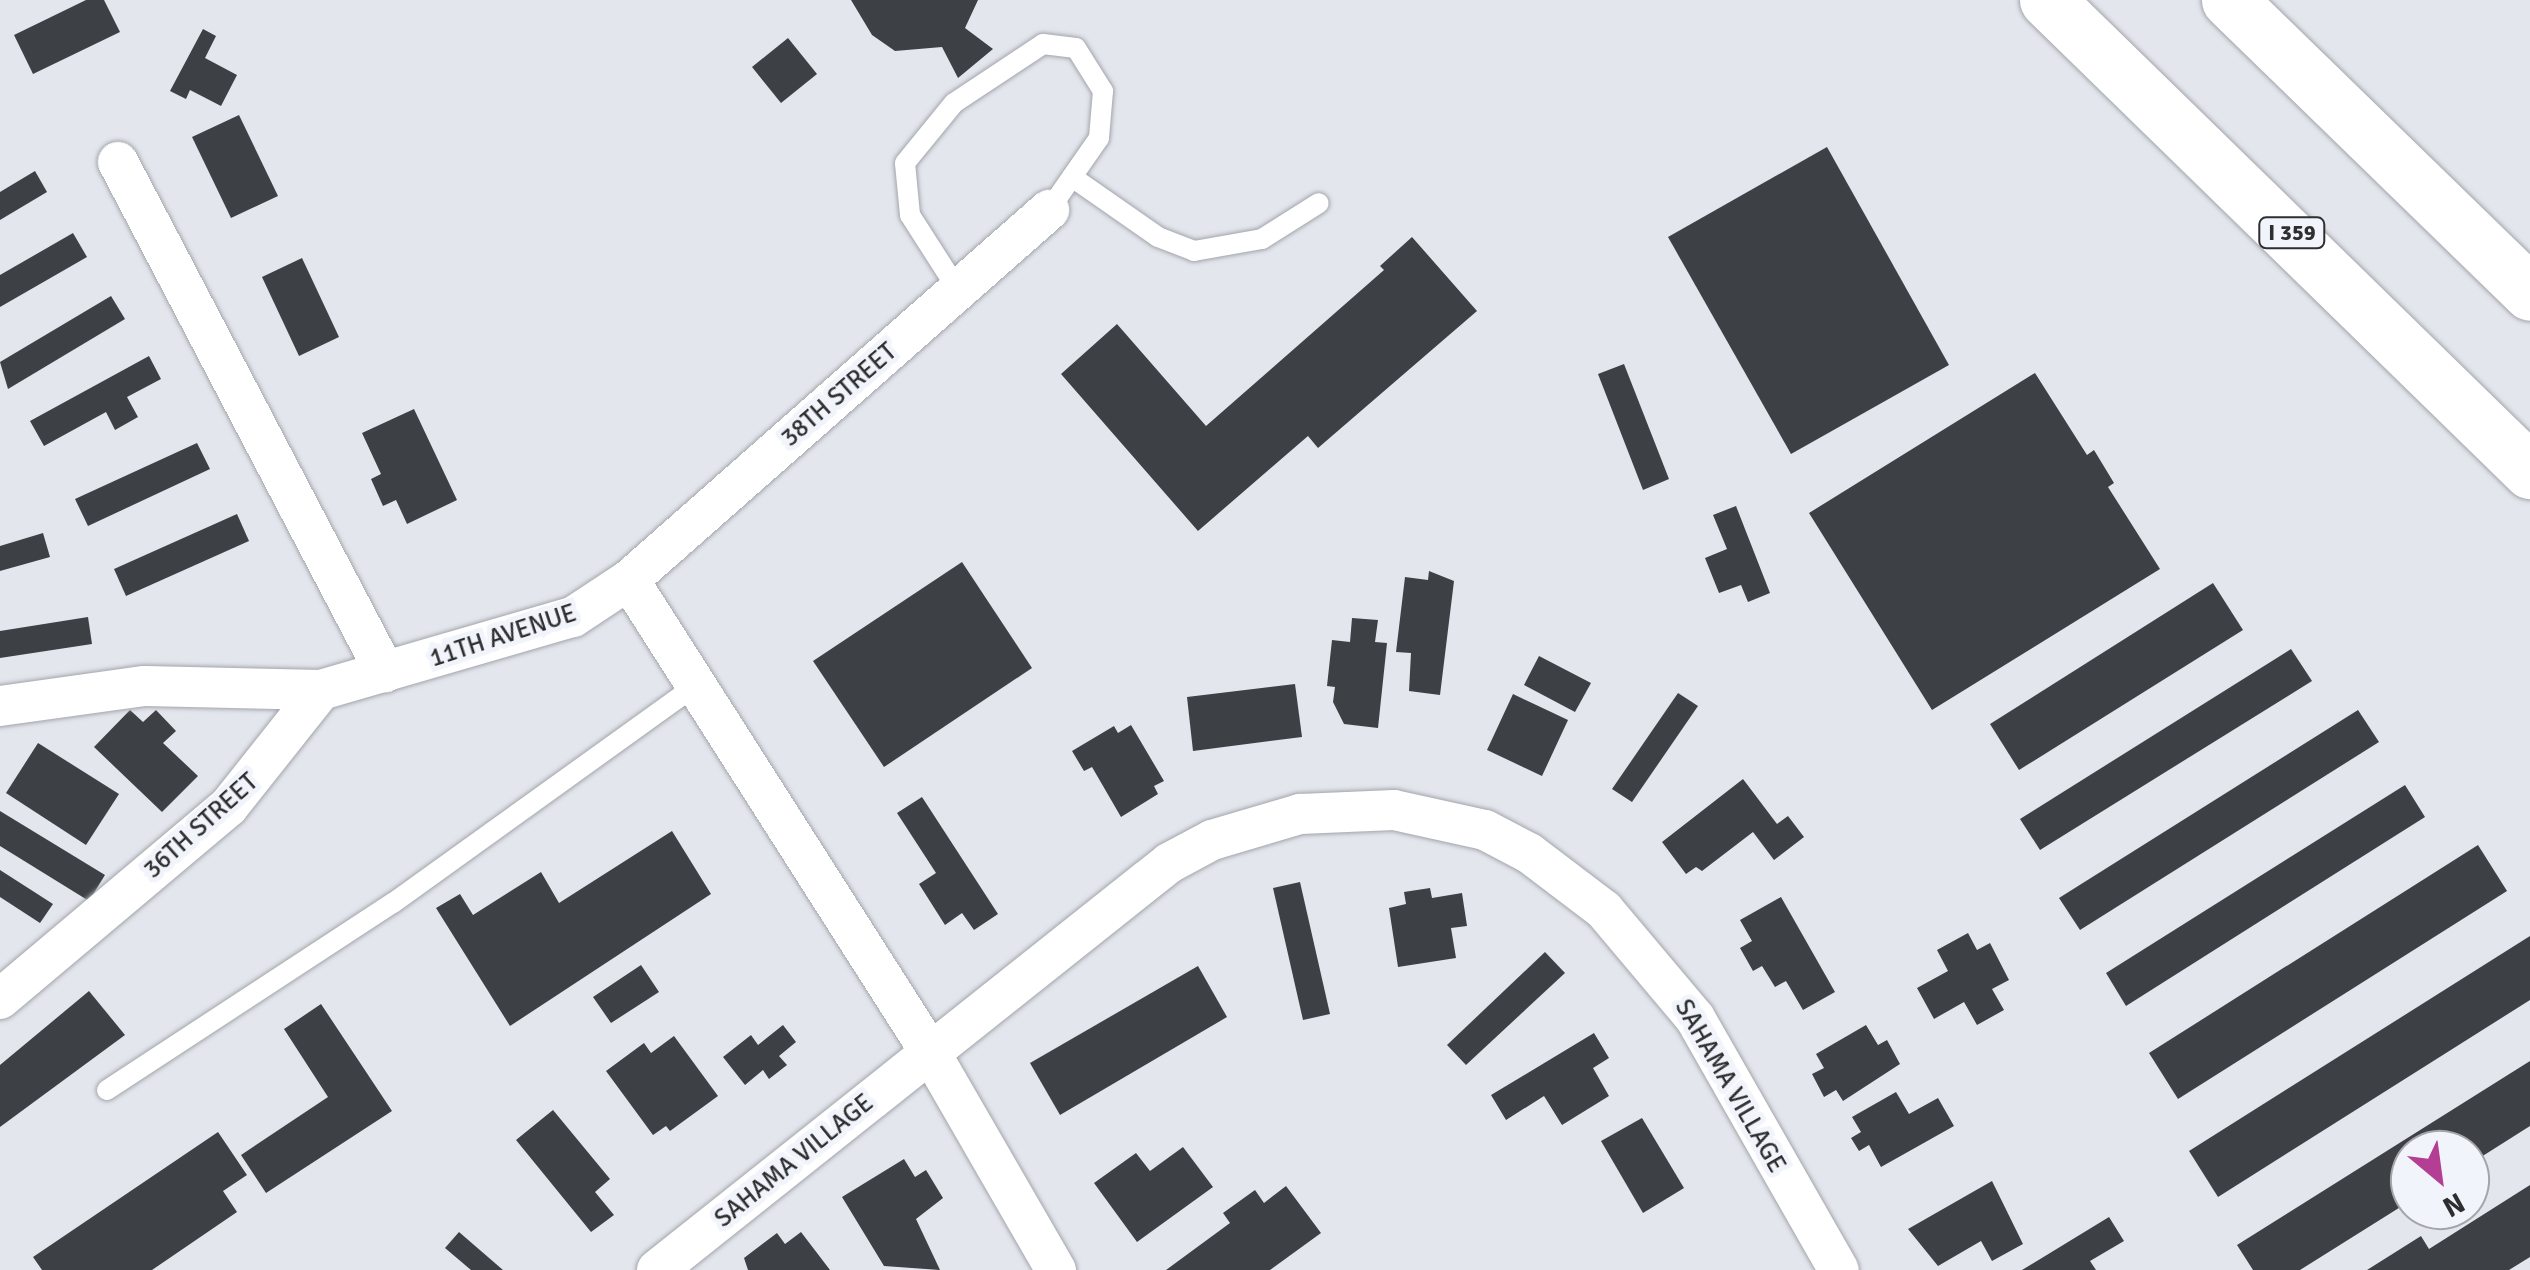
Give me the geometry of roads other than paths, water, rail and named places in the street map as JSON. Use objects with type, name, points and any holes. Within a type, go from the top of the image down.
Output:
[{"type":"highway","name":"I 359","points":[[2048,0],[2530,471]]},
{"type":"highway","points":[[2229,0],[2530,293]]},
{"type":"street","points":[[118,162],[385,672]]},
{"type":"street","name":"38TH STREET","points":[[630,580],[1048,210]]},
{"type":"street","points":[[630,580],[930,1052],[1056,1270]]},
{"type":"street","name":"11TH AVENUE","points":[[321,690],[574,617],[630,580]]},
{"type":"street","points":[[0,706],[145,686],[321,690]]},
{"type":"street","name":"36TH STREET","points":[[0,999],[229,806],[321,690]]},
{"type":"street","name":"SAHAMA VILLAGE","points":[[657,1270],[1170,864],[1212,840],[1300,814],[1394,810],[1485,830],[1568,880],[1667,980],[1839,1270]]},
{"type":"lane","points":[[958,290],[910,215],[905,163],[954,103],[1043,44],[1076,48],[1103,90],[1099,138],[1048,210]]},
{"type":"lane","points":[[1072,177],[1158,237],[1194,252],[1262,240],[1319,204]]},
{"type":"lane","points":[[108,1090],[393,903],[696,686]]}]
